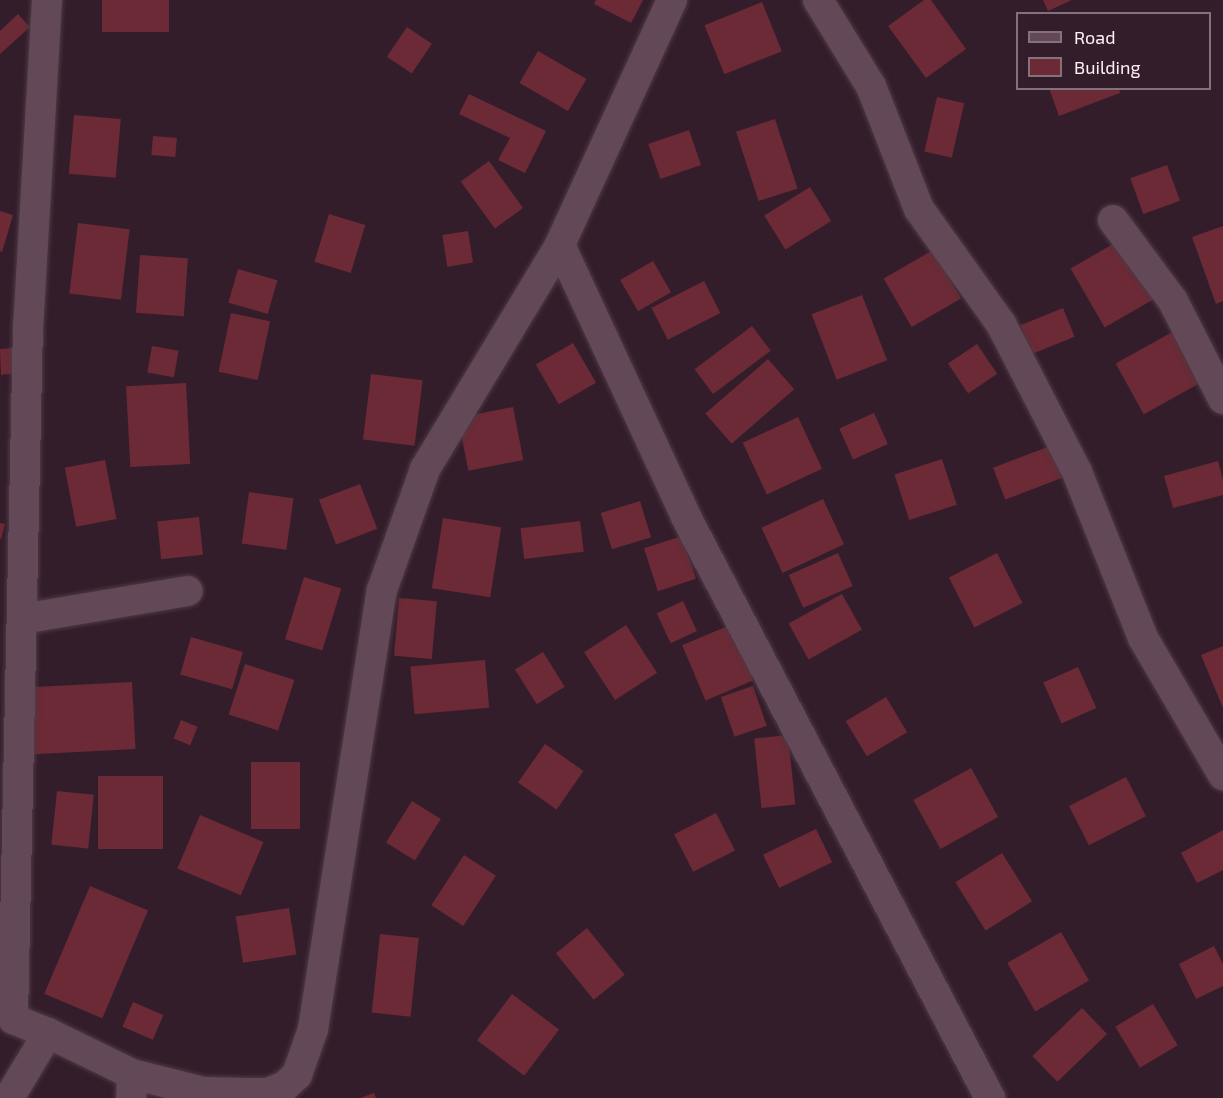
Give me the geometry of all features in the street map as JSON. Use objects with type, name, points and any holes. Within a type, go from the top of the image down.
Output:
[{"type":"street","points":[[47,0],[28,325],[22,619],[7,1016],[48,1033],[132,1086],[249,1093],[267,1092],[285,1086],[297,1075],[313,1029],[382,590],[425,469],[560,245],[672,0]]},
{"type":"street","points":[[818,0],[872,86],[919,209],[1001,324],[1077,472],[1143,638],[1223,775]]},
{"type":"street","points":[[1113,220],[1173,301],[1223,399]]},
{"type":"street","points":[[560,245],[686,517],[990,1098]]},
{"type":"street","points":[[22,619],[188,591]]},
{"type":"street","points":[[9,1098],[48,1033]]},
{"type":"building","points":[[102,0],[169,0],[169,32],[102,32]]},
{"type":"building","points":[[596,0],[643,0],[631,23],[594,4]]},
{"type":"building","points":[[924,0],[931,0],[966,49],[926,78],[888,26]]},
{"type":"building","points":[[1043,0],[1072,0],[1048,11]]},
{"type":"building","points":[[762,2],[782,51],[724,74],[705,25]]},
{"type":"building","points":[[18,14],[30,27],[0,54],[0,31]]},
{"type":"building","points":[[407,27],[432,44],[412,74],[387,57]]},
{"type":"building","points":[[538,51],[586,79],[568,111],[520,83]]},
{"type":"building","points":[[1050,90],[1119,90],[1120,93],[1059,116]]},
{"type":"building","points":[[469,94],[546,131],[525,173],[498,160],[510,138],[459,114]]},
{"type":"building","points":[[937,97],[964,103],[952,158],[924,152]]},
{"type":"building","points":[[74,115],[121,119],[116,178],[69,174]]},
{"type":"building","points":[[775,119],[798,188],[759,201],[736,132]]},
{"type":"building","points":[[689,130],[701,165],[660,179],[648,144]]},
{"type":"building","points":[[153,136],[177,138],[175,157],[151,155]]},
{"type":"building","points":[[489,161],[523,208],[495,228],[461,182]]},
{"type":"building","points":[[1167,165],[1180,201],[1143,214],[1130,178]]},
{"type":"building","points":[[810,187],[831,221],[785,250],[764,216]]},
{"type":"building","points":[[0,211],[13,215],[2,252],[0,251]]},
{"type":"building","points":[[329,214],[365,225],[351,273],[314,262]]},
{"type":"building","points":[[78,223],[130,229],[121,300],[69,293]]},
{"type":"building","points":[[1223,226],[1223,301],[1216,304],[1192,237]]},
{"type":"building","points":[[468,231],[473,263],[447,267],[442,235]]},
{"type":"building","points":[[1120,240],[1154,299],[1105,327],[1071,268]]},
{"type":"building","points":[[933,250],[961,298],[912,327],[884,278]]},
{"type":"building","points":[[140,255],[188,258],[184,316],[136,313]]},
{"type":"building","points":[[653,261],[671,292],[638,311],[620,280]]},
{"type":"building","points":[[238,269],[277,280],[268,314],[228,303]]},
{"type":"building","points":[[704,281],[720,313],[668,340],[651,308]]},
{"type":"building","points":[[862,295],[887,360],[837,380],[812,314]]},
{"type":"building","points":[[1063,308],[1075,337],[1032,354],[1020,325]]},
{"type":"building","points":[[231,313],[270,321],[258,380],[219,372]]},
{"type":"building","points":[[752,326],[771,351],[713,394],[694,369]]},
{"type":"building","points":[[1176,330],[1204,381],[1144,414],[1116,363]]},
{"type":"building","points":[[573,343],[596,383],[559,404],[536,364]]},
{"type":"building","points":[[977,344],[997,374],[968,393],[948,364]]},
{"type":"building","points":[[152,346],[179,351],[174,377],[147,373]]},
{"type":"building","points":[[12,348],[15,373],[1,375],[0,349]]},
{"type":"building","points":[[768,359],[794,389],[732,444],[705,413]]},
{"type":"building","points":[[371,374],[423,380],[415,446],[363,440]]},
{"type":"building","points":[[186,383],[190,464],[130,467],[126,386]]},
{"type":"building","points":[[513,407],[523,460],[468,471],[458,418]]},
{"type":"building","points":[[874,413],[888,444],[853,460],[839,428]]},
{"type":"building","points":[[798,417],[822,469],[767,494],[743,443]]},
{"type":"building","points":[[1050,446],[1062,478],[1005,500],[993,468]]},
{"type":"building","points":[[942,459],[957,505],[909,520],[894,474]]},
{"type":"building","points":[[105,460],[116,519],[76,527],[65,468]]},
{"type":"building","points":[[1218,461],[1223,480],[1223,495],[1173,508],[1164,476]]},
{"type":"building","points":[[360,484],[377,529],[336,545],[319,500]]},
{"type":"building","points":[[249,492],[294,498],[286,550],[242,543]]},
{"type":"building","points":[[823,499],[844,544],[783,573],[761,528]]},
{"type":"building","points":[[640,501],[651,537],[612,549],[601,513]]},
{"type":"building","points":[[199,517],[203,555],[161,559],[157,521]]},
{"type":"building","points":[[443,518],[501,527],[490,597],[432,588]]},
{"type":"building","points":[[580,521],[584,552],[524,559],[520,528]]},
{"type":"building","points":[[0,523],[5,524],[1,539],[0,539]]},
{"type":"building","points":[[682,536],[696,579],[658,591],[644,548]]},
{"type":"building","points":[[838,553],[853,586],[803,608],[789,575]]},
{"type":"building","points":[[997,553],[1022,603],[974,627],[949,578]]},
{"type":"building","points":[[304,577],[341,588],[322,651],[285,639]]},
{"type":"building","points":[[842,594],[862,630],[809,659],[789,624]]},
{"type":"building","points":[[399,598],[437,601],[432,659],[394,656]]},
{"type":"building","points":[[683,601],[697,631],[671,643],[657,613]]},
{"type":"building","points":[[626,625],[657,673],[615,700],[584,652]]},
{"type":"building","points":[[730,625],[753,680],[706,701],[682,645]]},
{"type":"building","points":[[191,637],[243,652],[232,689],[180,674]]},
{"type":"building","points":[[1223,646],[1223,708],[1201,655]]},
{"type":"building","points":[[543,652],[565,687],[537,704],[515,669]]},
{"type":"building","points":[[485,660],[489,708],[414,714],[410,667]]},
{"type":"building","points":[[245,664],[294,680],[278,730],[229,714]]},
{"type":"building","points":[[1078,667],[1096,708],[1062,724],[1043,682]]},
{"type":"building","points":[[132,682],[136,749],[34,754],[30,687]]},
{"type":"building","points":[[753,686],[767,726],[735,737],[721,697]]},
{"type":"building","points":[[886,697],[907,732],[867,756],[846,721]]},
{"type":"building","points":[[181,720],[198,727],[190,745],[174,739]]},
{"type":"building","points":[[788,735],[795,805],[762,808],[754,739]]},
{"type":"building","points":[[545,744],[584,771],[557,809],[518,783]]},
{"type":"building","points":[[251,762],[300,762],[300,829],[251,829]]},
{"type":"building","points":[[971,768],[998,817],[940,849],[913,800]]},
{"type":"building","points":[[98,776],[163,776],[163,849],[98,849]]},
{"type":"building","points":[[1126,777],[1146,816],[1089,845],[1069,806]]},
{"type":"building","points":[[57,791],[94,795],[88,849],[51,845]]},
{"type":"building","points":[[412,801],[441,819],[415,861],[386,843]]},
{"type":"building","points":[[716,813],[735,850],[693,872],[674,834]]},
{"type":"building","points":[[200,815],[264,842],[241,895],[177,868]]},
{"type":"building","points":[[816,829],[832,862],[779,888],[763,855]]},
{"type":"building","points":[[1223,830],[1223,870],[1197,883],[1181,853]]},
{"type":"building","points":[[1002,853],[1032,901],[986,930],[955,882]]},
{"type":"building","points":[[464,855],[496,876],[463,926],[431,905]]},
{"type":"building","points":[[90,886],[148,911],[102,1018],[44,994]]},
{"type":"building","points":[[289,908],[296,954],[243,963],[236,916]]},
{"type":"building","points":[[587,928],[625,975],[594,1000],[556,953]]},
{"type":"building","points":[[1061,932],[1089,980],[1035,1011],[1007,963]]},
{"type":"building","points":[[380,934],[419,938],[411,1017],[372,1013]]},
{"type":"building","points":[[1214,946],[1223,964],[1223,986],[1196,999],[1179,964]]},
{"type":"building","points":[[512,994],[559,1030],[524,1076],[477,1040]]},
{"type":"building","points":[[133,1002],[163,1015],[153,1040],[122,1027]]},
{"type":"building","points":[[1153,1004],[1178,1045],[1140,1068],[1115,1027]]},
{"type":"building","points":[[1082,1008],[1107,1034],[1057,1082],[1032,1056]]},
{"type":"building","points":[[374,1093],[376,1098],[360,1098]]}]
